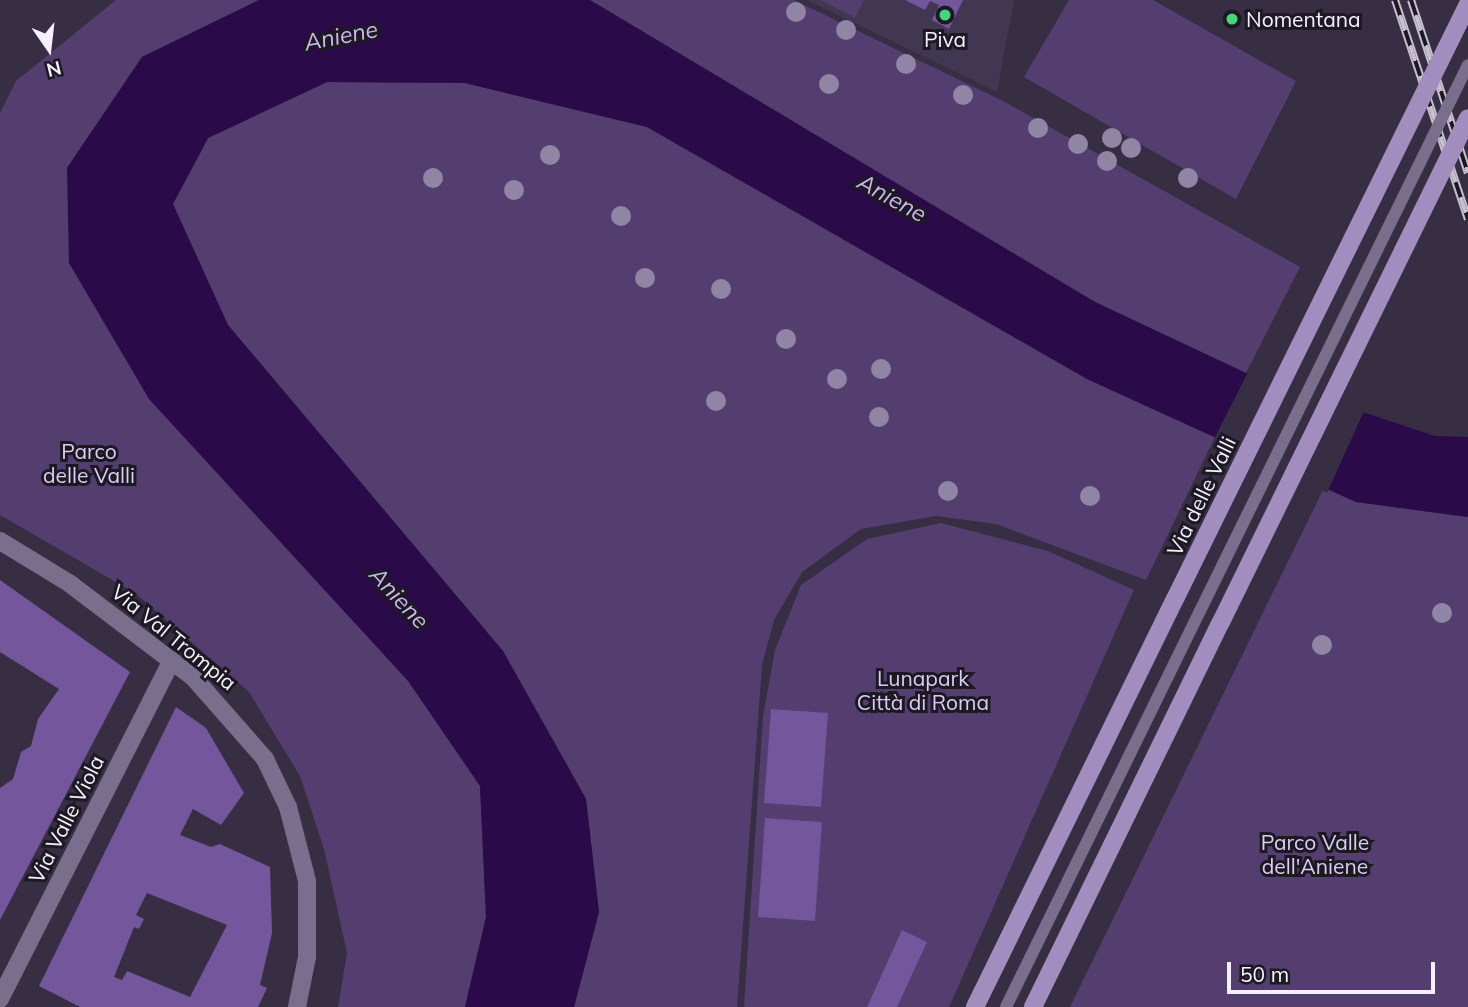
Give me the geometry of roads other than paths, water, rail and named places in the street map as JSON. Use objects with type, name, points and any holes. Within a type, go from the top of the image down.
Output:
[{"type":"main road","name":"Via delle Valli","points":[[975,1007],[1468,4]]},
{"type":"main road","points":[[1033,1007],[1468,118]]},
{"type":"street","name":"Via Val Trompia","points":[[0,541],[172,660],[241,725],[288,807],[308,893],[307,957],[297,1007]]},
{"type":"street","name":"Via Valle Viola","points":[[0,1002],[172,660]]},
{"type":"street","points":[[0,1002],[5,1007]]},
{"type":"lane","points":[[1006,1007],[1468,65]]},
{"type":"water","name":"Aniene","points":[[259,0],[590,0],[1095,302],[1246,373],[1435,436],[1468,437],[1468,517],[1356,502],[1087,379],[647,127],[465,83],[327,82],[208,138],[173,204],[228,325],[503,651],[586,799],[599,912],[574,1007],[465,1007],[486,917],[480,786],[408,681],[149,399],[69,263],[67,168],[142,57]]},
{"type":"railway","points":[[1395,0],[1468,219]]},
{"type":"railway","points":[[1411,0],[1468,173]]},
{"type":"place","name":"Piva","points":[[945,15]]},
{"type":"place","name":"Nomentana","points":[[1232,19]]},
{"type":"park label","name":"Parco delle Valli","points":[[89,463]]},
{"type":"park label","name":"Lunapark Città di Roma","points":[[923,690]]},
{"type":"park label","name":"Parco Valle dell'Aniene","points":[[1315,854]]}]
